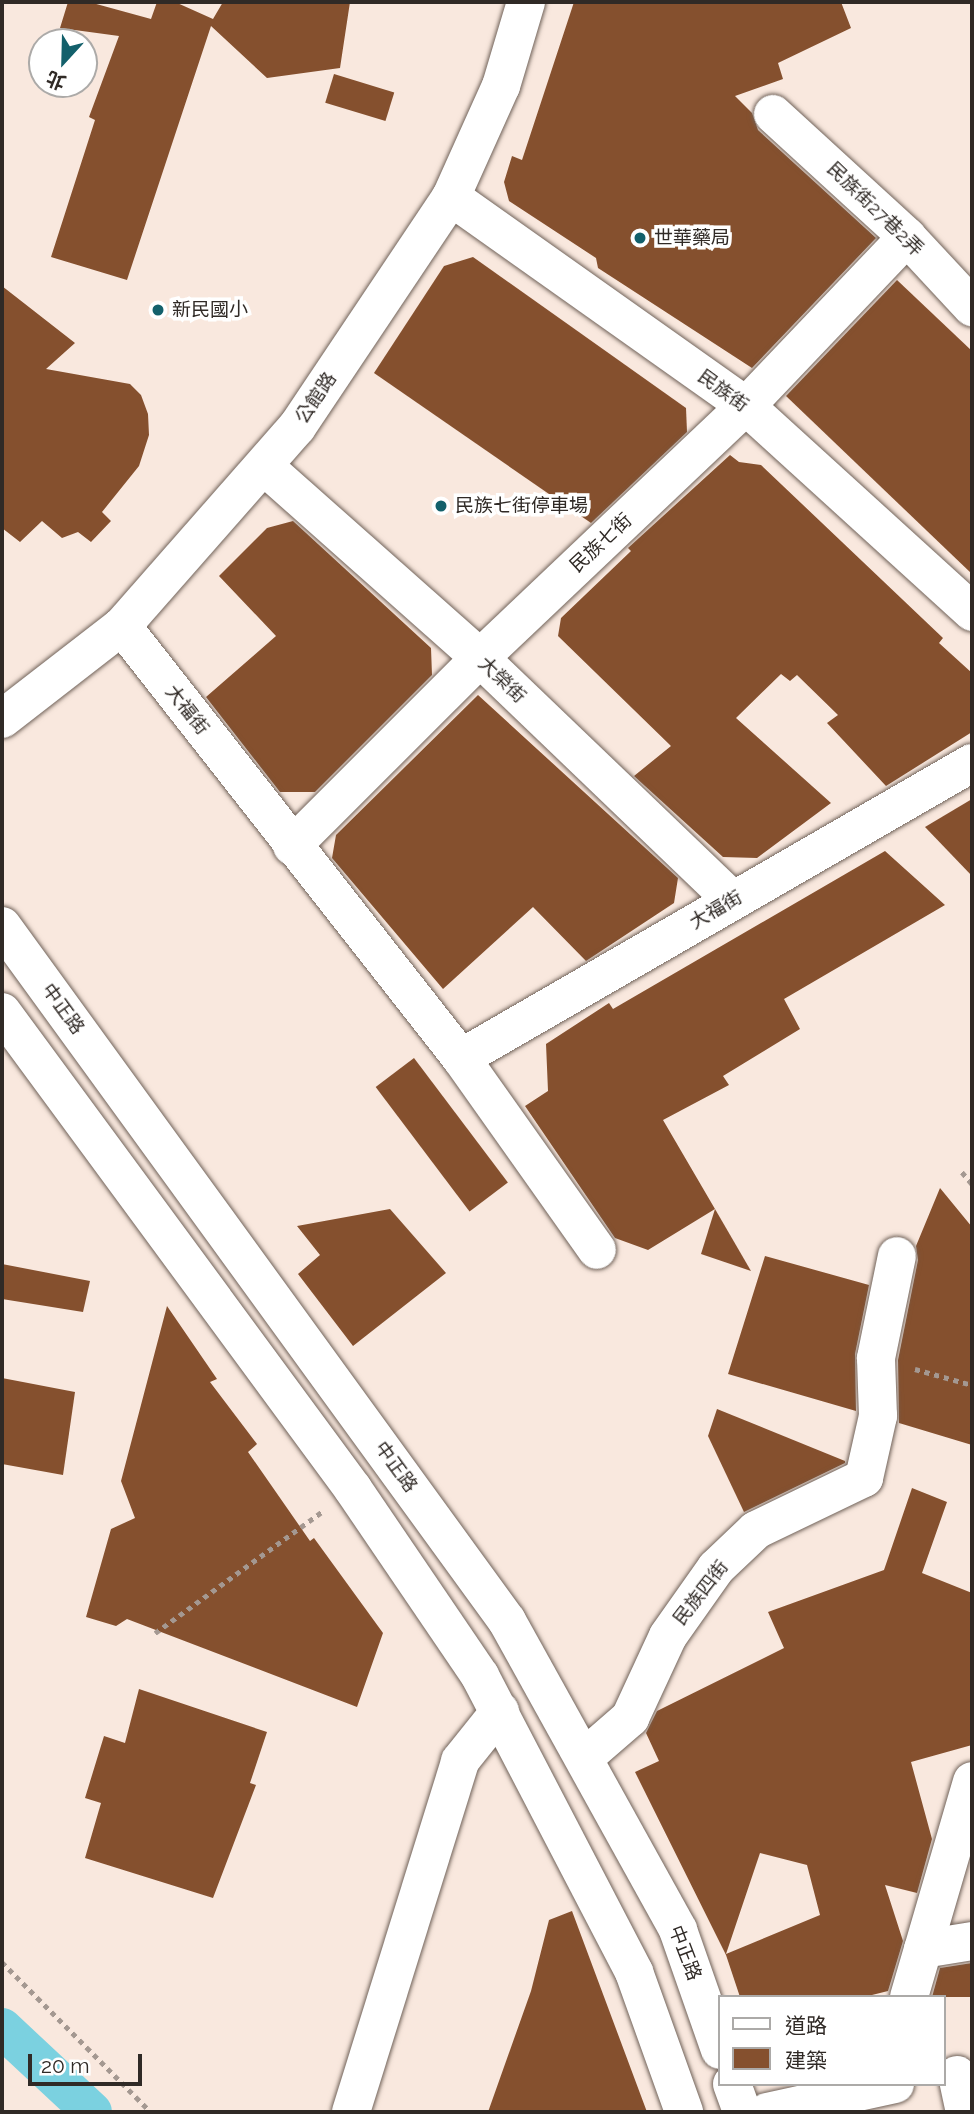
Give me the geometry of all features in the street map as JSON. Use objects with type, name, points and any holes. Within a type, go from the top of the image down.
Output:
[{"type":"main road","name":"公館路","points":[[2,719],[122,626],[265,467],[451,197],[501,86],[526,2]]},
{"type":"main road","name":"民族街27巷2弄","points":[[773,114],[907,237],[972,307]]},
{"type":"main road","name":"民族街","points":[[451,197],[746,407],[972,612]]},
{"type":"main road","name":"民族七街","points":[[292,846],[480,658],[746,407],[907,237]]},
{"type":"main road","name":"大榮街","points":[[265,467],[480,658],[732,900]]},
{"type":"main road","name":"大福街","points":[[122,626],[461,1058],[597,1250]]},
{"type":"main road","name":"大福街","points":[[461,1058],[972,763]]},
{"type":"main road","name":"中正路","points":[[2,926],[507,1621],[585,1757],[678,1930],[718,2044]]},
{"type":"main road","points":[[2,1012],[353,1489],[500,1711],[634,1972],[684,2112]]},
{"type":"main road","name":"民族四街","points":[[585,1757],[630,1718],[668,1636],[716,1568],[756,1530],[864,1478],[878,1416],[876,1358],[897,1256]]},
{"type":"main road","points":[[351,2112],[460,1761],[500,1711]]},
{"type":"main road","points":[[910,1995],[972,1781]]},
{"type":"main road","points":[[923,1949],[972,1941]]},
{"type":"main road","points":[[958,2075],[965,2112]]},
{"type":"main road","points":[[733,2086],[742,2112]]},
{"type":"main road","points":[[767,2112],[884,2086]]},
{"type":"path","points":[[962,1172],[972,1184]]},
{"type":"path","points":[[915,1369],[972,1385]]},
{"type":"path","points":[[155,1633],[353,1489]]},
{"type":"path","points":[[2,1962],[150,2112]]},
{"type":"building","points":[[68,2],[89,2],[151,19],[157,2],[175,2],[213,19],[223,2],[350,2],[340,68],[267,78],[211,26],[127,280],[51,257],[95,120],[89,117],[119,36],[98,33],[98,28],[60,28]]},
{"type":"building","points":[[574,2],[841,2],[851,28],[778,63],[783,79],[735,96],[752,113],[758,130],[876,238],[752,368],[598,268],[596,258],[509,201],[504,182],[512,156],[522,160]]},
{"type":"building","points":[[334,74],[394,92],[385,121],[325,103]]},
{"type":"building","points":[[473,257],[686,408],[687,432],[591,523],[374,373],[444,266]]},
{"type":"building","points":[[897,280],[972,351],[972,574],[786,396]]},
{"type":"building","points":[[2,286],[75,343],[46,369],[130,384],[141,395],[148,414],[149,435],[139,466],[102,512],[111,521],[91,542],[78,532],[62,538],[42,521],[20,542],[2,528]]},
{"type":"building","points":[[730,455],[739,462],[761,465],[943,638],[939,643],[972,673],[972,732],[886,786],[827,723],[838,715],[797,675],[790,681],[781,674],[736,718],[831,803],[757,858],[723,857],[634,776],[671,746],[558,636],[561,618],[631,551],[628,548]]},
{"type":"building","points":[[293,521],[431,648],[432,675],[315,792],[280,792],[206,697],[276,636],[219,576],[267,528]]},
{"type":"building","points":[[478,695],[678,878],[674,903],[586,961],[533,907],[443,989],[332,858],[336,835]]},
{"type":"building","points":[[972,799],[972,876],[925,827]]},
{"type":"building","points":[[885,851],[945,905],[784,999],[800,1029],[723,1076],[729,1085],[663,1120],[715,1209],[648,1250],[615,1238],[525,1106],[548,1091],[546,1044],[609,1003],[613,1009]]},
{"type":"building","points":[[414,1058],[508,1183],[470,1211],[376,1087]]},
{"type":"building","points":[[940,1188],[972,1227],[972,1445],[899,1423],[898,1360],[918,1260],[916,1246]]},
{"type":"building","points":[[390,1209],[446,1273],[353,1346],[298,1274],[320,1255],[297,1226]]},
{"type":"building","points":[[715,1209],[751,1271],[701,1254]]},
{"type":"building","points":[[765,1256],[869,1285],[855,1354],[856,1411],[728,1374]]},
{"type":"building","points":[[2,1264],[90,1281],[83,1312],[2,1299]]},
{"type":"building","points":[[167,1306],[217,1379],[210,1382],[257,1444],[248,1452],[310,1541],[314,1538],[383,1633],[357,1707],[127,1619],[116,1626],[86,1617],[111,1529],[135,1518],[121,1481]]},
{"type":"building","points":[[2,1378],[75,1392],[63,1475],[2,1464]]},
{"type":"building","points":[[717,1409],[845,1463],[744,1512],[708,1436]]},
{"type":"building","points":[[912,1488],[947,1502],[922,1573],[972,1593],[972,1745],[911,1762],[932,1839],[917,1893],[885,1885],[903,1941],[888,1991],[872,1995],[739,1995],[726,1955],[635,1772],[659,1761],[646,1733],[657,1711],[784,1648],[768,1612],[884,1570]],"holes":[[[760,1853],[807,1865],[820,1915],[726,1954]]]},
{"type":"building","points":[[139,1689],[267,1732],[250,1783],[256,1785],[213,1898],[85,1858],[101,1803],[85,1798],[104,1736],[125,1743]]},
{"type":"building","points":[[572,1911],[647,2112],[488,2112],[531,1991],[549,1920]]},
{"type":"building","points":[[972,1963],[972,1997],[933,1995],[940,1968]]},
{"type":"waterway","points":[[2,2028],[92,2112]]},
{"type":"place","name":"世華藥局","points":[[640,238]]},
{"type":"place","name":"新民國小","points":[[158,310]]},
{"type":"place","name":"民族七街停車場","points":[[441,506]]}]
